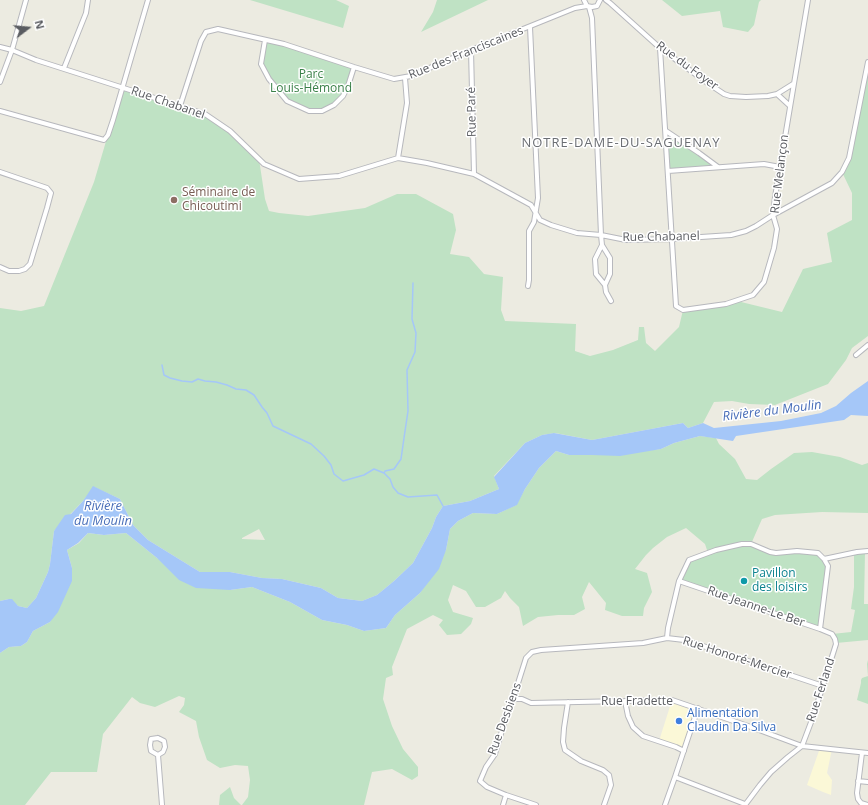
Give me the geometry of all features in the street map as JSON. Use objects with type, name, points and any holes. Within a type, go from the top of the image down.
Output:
[{"type":"street","points":[[0,82],[12,50],[26,0]]},
{"type":"street","points":[[64,68],[86,13],[88,0]]},
{"type":"street","points":[[0,111],[104,140],[108,135],[148,0]]},
{"type":"street","points":[[583,0],[588,6],[592,18],[601,235],[602,245],[610,258],[610,274],[605,285]]},
{"type":"street","name":"Rue des Franciscaines","points":[[575,8],[583,0]]},
{"type":"street","name":"Rue du Foyer","points":[[606,0],[660,48],[724,94],[730,96],[768,96],[777,94],[793,84]]},
{"type":"street","name":"Rue Melançon","points":[[671,239],[676,306],[683,310],[726,304],[753,296],[764,282],[774,248],[777,229],[773,215],[793,84],[808,0]]},
{"type":"street","points":[[592,18],[599,3],[610,3]]},
{"type":"street","name":"Rue des Franciscaines","points":[[180,106],[201,40],[206,32],[218,29],[284,44],[394,79],[411,76],[575,8],[588,6],[595,7],[599,3]]},
{"type":"street","points":[[528,286],[529,231],[534,222],[538,198],[530,27]]},
{"type":"street","points":[[265,40],[261,64],[268,79],[287,101],[309,111],[322,111],[334,105],[343,96],[354,67]]},
{"type":"street","name":"Rue Chabanel","points":[[0,47],[205,114],[230,132],[264,164],[299,179],[339,176],[398,158],[426,163],[474,174],[531,205],[540,220],[551,225],[577,233],[601,235],[626,240],[732,235],[746,231],[832,183],[842,172],[849,158],[868,62]]},
{"type":"street","points":[[660,48],[666,131],[671,239]]},
{"type":"street","name":"Rue Paré","points":[[471,50],[474,174]]},
{"type":"street","points":[[398,158],[407,103],[405,78]]},
{"type":"street","points":[[777,94],[790,106]]},
{"type":"street","points":[[666,131],[718,167]]},
{"type":"street","points":[[668,171],[764,164],[780,167]]},
{"type":"street","points":[[0,172],[47,188],[51,193],[30,264],[25,269],[20,271],[9,271],[0,267]]},
{"type":"street","points":[[602,245],[595,259],[596,274],[605,285],[606,292],[611,301]]},
{"type":"street","points":[[856,355],[868,345]]},
{"type":"street","points":[[667,638],[679,581],[689,560],[716,550],[742,544],[751,544],[776,553],[797,551],[818,553],[824,559],[828,566],[820,629]]},
{"type":"street","points":[[824,559],[868,551]]},
{"type":"street","name":"Rue Jeanne-Le Ber","points":[[679,581],[832,634]]},
{"type":"street","name":"Rue Ferland","points":[[802,746],[813,717],[836,644],[832,634]]},
{"type":"street","name":"Rue Honoré-Mercier","points":[[532,652],[541,650],[643,643],[667,638],[694,642],[823,686]]},
{"type":"street","name":"Rue Desbiens","points":[[506,795],[480,781],[486,767],[495,754],[526,658],[532,652]]},
{"type":"street","name":"Rue Fradette","points":[[513,699],[522,699],[531,703],[672,700],[752,726],[802,746],[868,753]]},
{"type":"street","points":[[624,701],[633,727],[643,736],[684,751]]},
{"type":"street","points":[[568,702],[563,742],[565,750],[581,761],[603,770],[609,775],[611,785],[604,805]]},
{"type":"street","points":[[664,805],[698,708]]},
{"type":"street","points":[[158,738],[164,741],[165,747],[163,752],[158,755],[151,751],[150,745],[151,740],[158,738]]},
{"type":"street","points":[[675,777],[745,805],[771,772],[802,746]]},
{"type":"street","points":[[862,753],[857,793],[858,799],[861,803],[868,805]]},
{"type":"street","points":[[158,755],[162,805]]},
{"type":"street","points":[[858,781],[868,782]]},
{"type":"street","points":[[503,805],[506,795],[536,805]]},
{"type":"shaded area","points":[[672,700],[698,708],[684,751],[659,741]]},
{"type":"shaded area","points":[[820,748],[832,749],[827,773],[832,780],[831,795],[807,785]]},
{"type":"green space","points":[[250,0],[336,0],[349,6],[343,28]]},
{"type":"green space","points":[[437,0],[488,0],[421,32],[433,12]]},
{"type":"green space","points":[[662,0],[761,0],[759,2],[754,25],[748,32],[723,27],[720,11],[682,16]]},
{"type":"green space","name":"Parc Louis-Hémond","points":[[265,40],[354,67],[348,86],[334,105],[322,111],[309,111],[298,106],[280,94],[261,64]]},
{"type":"green space","points":[[868,62],[868,336],[852,348],[846,360],[828,384],[775,405],[749,404],[732,401],[714,402],[703,423],[688,428],[683,423],[592,440],[555,433],[542,435],[525,443],[494,476],[499,489],[470,501],[443,506],[413,563],[377,595],[362,601],[338,598],[321,588],[282,579],[262,578],[230,572],[200,572],[148,540],[133,525],[120,499],[94,487],[83,501],[54,531],[48,572],[36,598],[27,608],[18,606],[9,599],[0,601],[0,308],[21,311],[44,306],[94,182],[122,87],[205,114],[230,131],[259,159],[265,199],[269,211],[308,216],[365,208],[397,194],[416,194],[453,214],[456,230],[450,254],[469,257],[484,274],[503,277],[501,310],[505,321],[576,324],[575,351],[590,356],[613,350],[638,340],[639,327],[644,327],[646,343],[655,351],[679,327],[683,310],[737,301],[782,312],[803,269],[832,262],[827,233],[852,220],[852,193],[842,172],[849,158]],"holes":[[[259,529],[265,540],[242,539],[242,538]]]},
{"type":"green space","points":[[666,131],[718,167],[668,171]]},
{"type":"green space","points":[[700,436],[716,438],[719,444],[735,459],[746,479],[757,480],[794,453],[812,452],[840,457],[862,465],[868,463],[868,513],[822,512],[775,515],[762,519],[751,544],[770,552],[818,553],[828,566],[820,629],[679,581],[689,560],[708,553],[705,544],[686,528],[667,537],[653,548],[635,569],[647,573],[652,592],[644,608],[643,616],[622,616],[605,610],[606,603],[589,582],[582,597],[585,609],[574,615],[538,617],[523,626],[519,607],[505,591],[501,598],[485,607],[476,607],[466,591],[453,585],[448,600],[453,612],[473,618],[471,624],[461,634],[447,635],[439,625],[443,620],[433,615],[407,629],[392,667],[393,675],[386,678],[383,699],[392,726],[403,749],[418,767],[418,776],[412,780],[392,769],[372,772],[364,805],[242,805],[248,797],[250,780],[248,766],[235,765],[220,768],[207,760],[199,737],[196,721],[179,712],[184,705],[185,698],[179,696],[155,707],[140,703],[132,697],[103,734],[97,772],[51,772],[25,805],[0,805],[0,653],[9,647],[21,646],[27,642],[33,631],[50,622],[72,568],[67,550],[79,543],[88,533],[104,535],[126,533],[157,558],[230,590],[252,587],[290,602],[322,620],[347,625],[364,631],[386,628],[395,615],[420,593],[446,550],[450,529],[458,521],[473,513],[497,514],[516,505],[539,468],[556,451],[569,455],[643,451],[661,449],[674,443]]},
{"type":"green space","points":[[854,552],[865,552],[864,604],[868,604],[868,640],[836,643],[832,634],[851,632],[855,610],[851,609],[854,587]]},
{"type":"green space","points":[[868,676],[868,704],[857,700],[861,680],[862,678]]},
{"type":"green space","points":[[230,787],[234,798],[241,805],[219,805],[220,795]]},
{"type":"water","name":"Rivière du Moulin","points":[[868,381],[868,416],[851,415],[844,420],[736,436],[733,441],[700,436],[674,443],[661,449],[620,456],[569,455],[556,451],[539,468],[525,489],[517,505],[497,514],[473,513],[458,521],[450,529],[446,550],[439,569],[420,593],[395,615],[386,628],[364,631],[347,625],[322,620],[290,602],[252,587],[230,590],[196,588],[179,580],[157,558],[126,533],[104,535],[88,533],[78,543],[67,550],[72,568],[72,581],[58,612],[50,622],[33,631],[27,642],[21,646],[9,647],[0,653],[0,601],[12,599],[18,606],[27,608],[36,598],[48,572],[54,531],[65,515],[71,514],[83,501],[93,486],[120,499],[133,525],[148,540],[200,572],[230,572],[262,578],[282,579],[321,588],[338,598],[362,601],[377,595],[413,563],[443,506],[470,501],[499,489],[494,477],[525,443],[542,435],[554,433],[592,440],[683,423],[688,428],[703,423],[714,428],[781,421],[821,413],[836,406]]},
{"type":"waterway","points":[[384,473],[385,471],[394,469],[401,459],[408,411],[407,370],[415,352],[416,333],[412,319],[413,283]]},
{"type":"waterway","points":[[162,365],[164,375],[170,378],[192,382],[198,379],[216,382],[236,389],[246,390],[254,395],[267,413],[273,426],[311,444],[331,465],[334,474],[343,481],[364,475],[374,469],[384,473],[390,479],[393,487],[398,493],[408,497],[437,495],[443,506]]},
{"type":"place","name":"Séminaire de Chicoutimi","points":[[174,200]]},
{"type":"place","name":"Pavillon des loisirs","points":[[744,581]]},
{"type":"place","name":"Alimentation Claudin Da Silva","points":[[679,721]]},
{"type":"district","name":"NOTRE-DAME-DU-SAGUENAY","points":[[621,143]]}]
